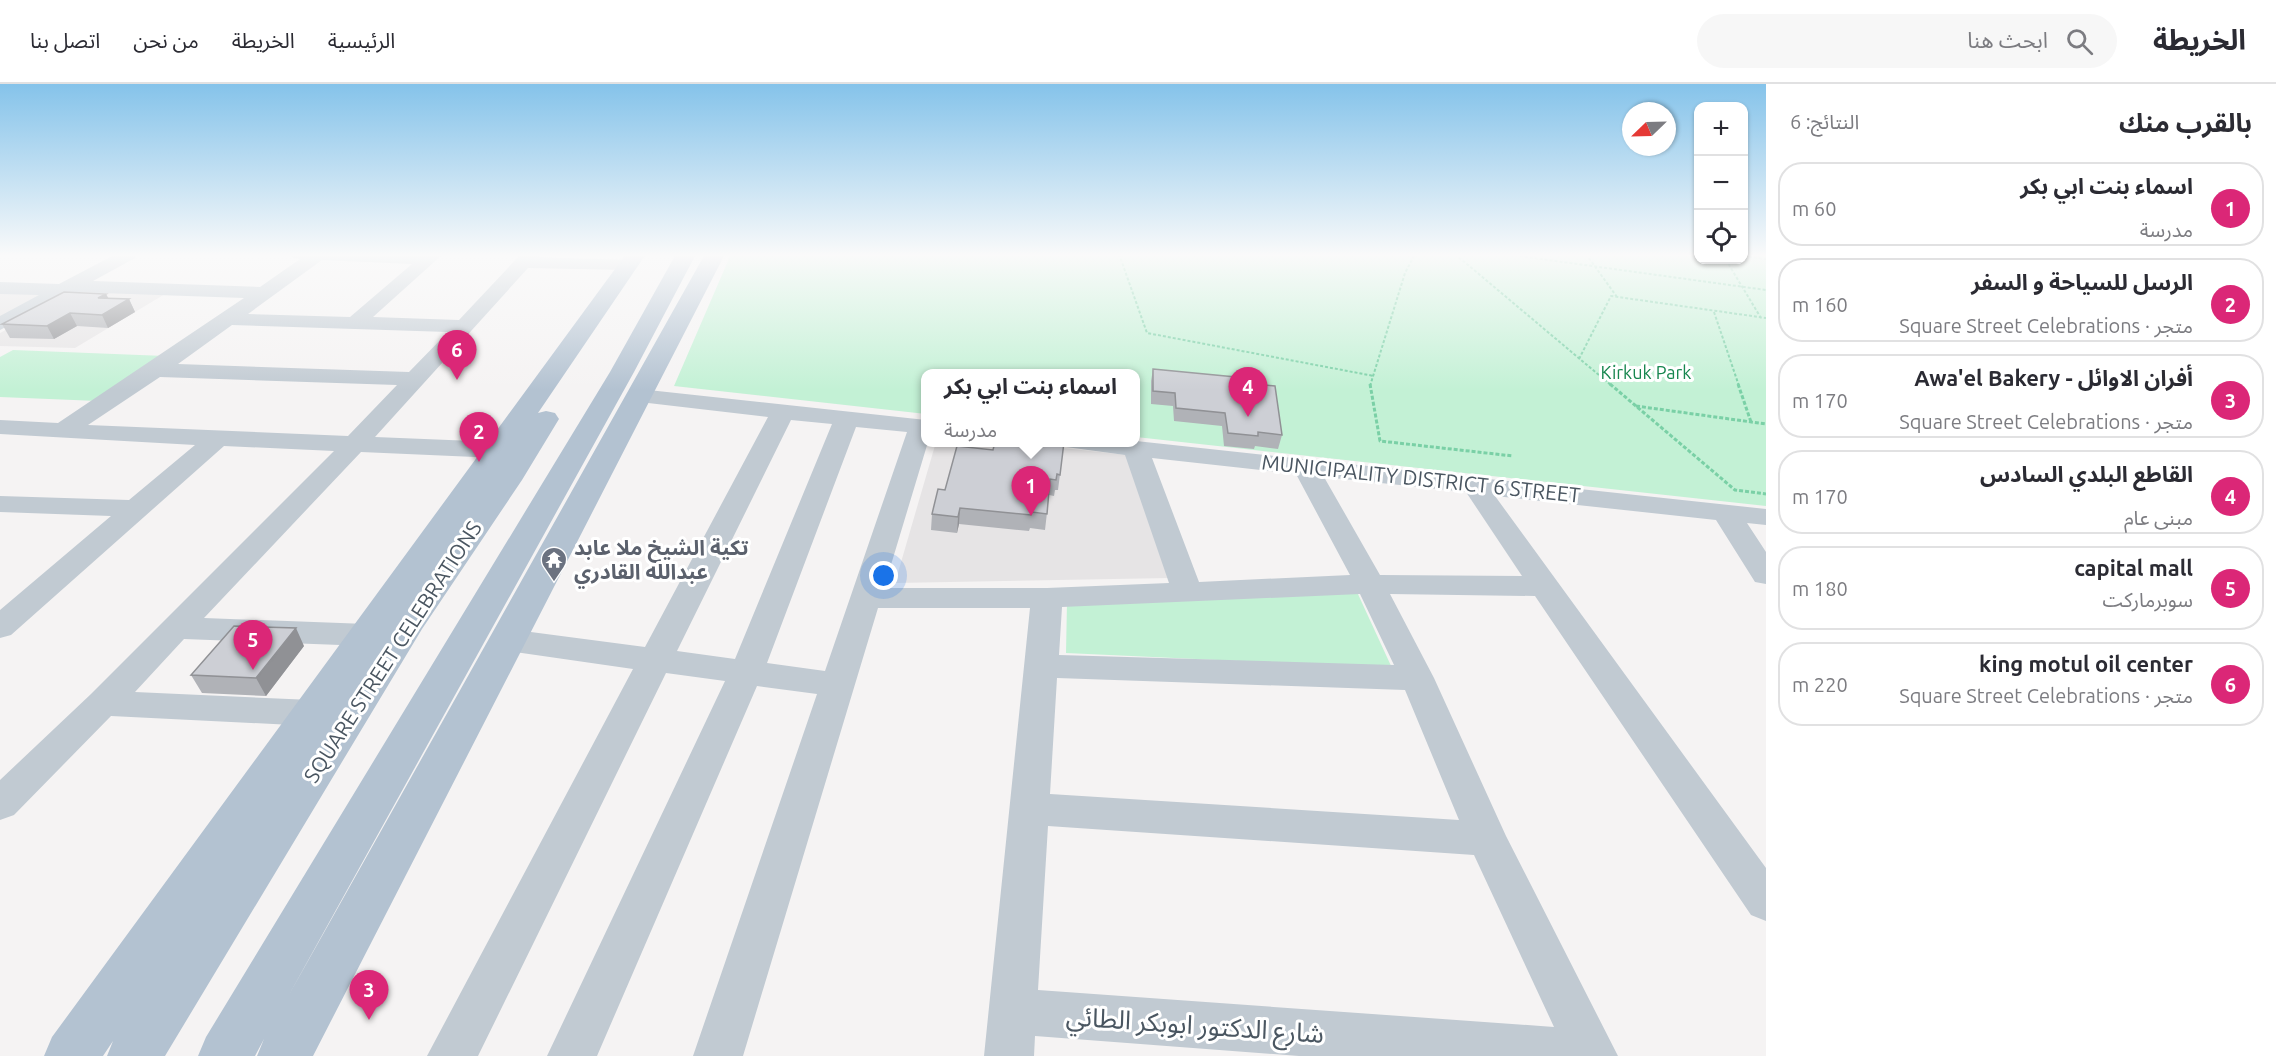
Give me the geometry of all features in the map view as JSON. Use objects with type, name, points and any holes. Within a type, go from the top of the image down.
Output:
[{"type":"main road","points":[[71,1056],[367,635],[511,459],[568,367],[614,299]]},
{"type":"main road","points":[[225,1056],[578,447],[637,381],[668,299]]},
{"type":"main road","points":[[284,1056],[508,640],[637,381],[687,299]]},
{"type":"main road","points":[[511,459],[578,447]]},
{"type":"main road","points":[[511,459],[536,476],[559,482]]},
{"type":"main road","name":"SQUARE STREET CELEBRATIONS","points":[[134,1056],[511,459]]},
{"type":"main road","points":[[285,953],[337,959]]},
{"type":"main road","points":[[113,995],[171,997]]},
{"type":"street","points":[[0,324],[45,299]]},
{"type":"street","points":[[63,431],[257,299]]},
{"type":"street","points":[[355,323],[382,299]]},
{"type":"street","points":[[0,804],[103,703],[354,445],[488,299]]},
{"type":"street","points":[[228,319],[463,326]]},
{"type":"street","points":[[155,370],[413,380]]},
{"type":"street","points":[[637,381],[783,411],[921,426]]},
{"type":"street","points":[[452,1056],[783,411]]},
{"type":"street","points":[[572,1056],[746,673],[847,418]]},
{"type":"street","points":[[0,427],[354,445],[511,459]]},
{"type":"street","points":[[718,1056],[921,435]]},
{"type":"street","points":[[6,616],[217,439]]},
{"type":"street","name":"MUNICIPALITY DISTRICT 6 STREET","points":[[1119,447],[1766,517]]},
{"type":"street","points":[[1136,449],[1187,590]]},
{"type":"street","points":[[1305,467],[1370,584],[1417,678],[1487,839],[1593,1055]]},
{"type":"street","points":[[1473,485],[1766,902]]},
{"type":"street","points":[[0,504],[136,509]]},
{"type":"street","points":[[1726,513],[1766,575]]},
{"type":"street","points":[[866,598],[1047,597],[1370,584],[1543,586]]},
{"type":"street","points":[[1010,1034],[1047,597]]},
{"type":"street","points":[[175,628],[367,635]]},
{"type":"street","points":[[508,640],[654,662],[838,685]]},
{"type":"street","points":[[1041,666],[1417,678]]},
{"type":"street","points":[[103,703],[312,713]]},
{"type":"street","points":[[1029,809],[1487,839]]},
{"type":"street","name":"شارع الدكتور ابوبكر الطائي","points":[[1010,1034],[1593,1055]]},
{"type":"path","points":[[1135,299],[1147,333],[1374,376]]},
{"type":"path","points":[[1397,299],[1370,386],[1380,441],[1513,456]]},
{"type":"path","points":[[1509,299],[1735,490],[1766,494]]},
{"type":"path","points":[[1579,358],[1609,299]]},
{"type":"path","points":[[1633,299],[1766,319]]},
{"type":"path","points":[[1750,299],[1760,317]]},
{"type":"path","points":[[1714,312],[1751,422]]},
{"type":"path","points":[[1635,406],[1766,424]]},
{"type":"shaded area","points":[[0,299],[40,299],[0,320]]},
{"type":"shaded area","points":[[63,299],[156,299],[75,348],[0,346],[0,333]]},
{"type":"shaded area","points":[[935,447],[1054,447],[1127,455],[1170,578],[895,583]]},
{"type":"green space","name":"Kirkuk Park","points":[[711,299],[1766,299],[1766,506],[1140,437],[1140,369],[921,369],[921,413],[674,386]]},
{"type":"green space","points":[[13,350],[165,356],[98,401],[0,397],[0,357]]},
{"type":"green space","points":[[1357,592],[1392,668],[1066,653],[1067,602]]},
{"type":"building","points":[[50,299],[128,299],[102,315],[70,313],[47,326],[2,324]]},
{"type":"building","points":[[1153,369],[1246,378],[1247,383],[1275,386],[1282,435],[1258,432],[1258,436],[1228,433],[1225,413],[1176,408],[1175,393],[1153,391]]},
{"type":"building","points":[[957,447],[993,450],[994,447],[1063,447],[1060,475],[1057,474],[1056,480],[1050,479],[1047,514],[1032,512],[1031,515],[960,508],[958,517],[932,514],[938,489],[945,490]]},
{"type":"building","points":[[234,626],[296,628],[256,678],[191,675]]},
{"type":"place","name":"king motul oil center","points":[[457,380]]},
{"type":"place","name":"القاطع البلدي السادس","points":[[1248,417]]},
{"type":"place","name":"الرسل للسياحة و السفر","points":[[479,462]]},
{"type":"place","name":"اسماء بنت ابي بكر","points":[[1031,516]]},
{"type":"place","name":"تكية الشيخ ملا عابد عبدالله القادري","points":[[554,583]]},
{"type":"place","name":"capital mall","points":[[253,670]]},
{"type":"place","name":"أفران الاوائل - Awa'el Bakery","points":[[369,1020]]}]
